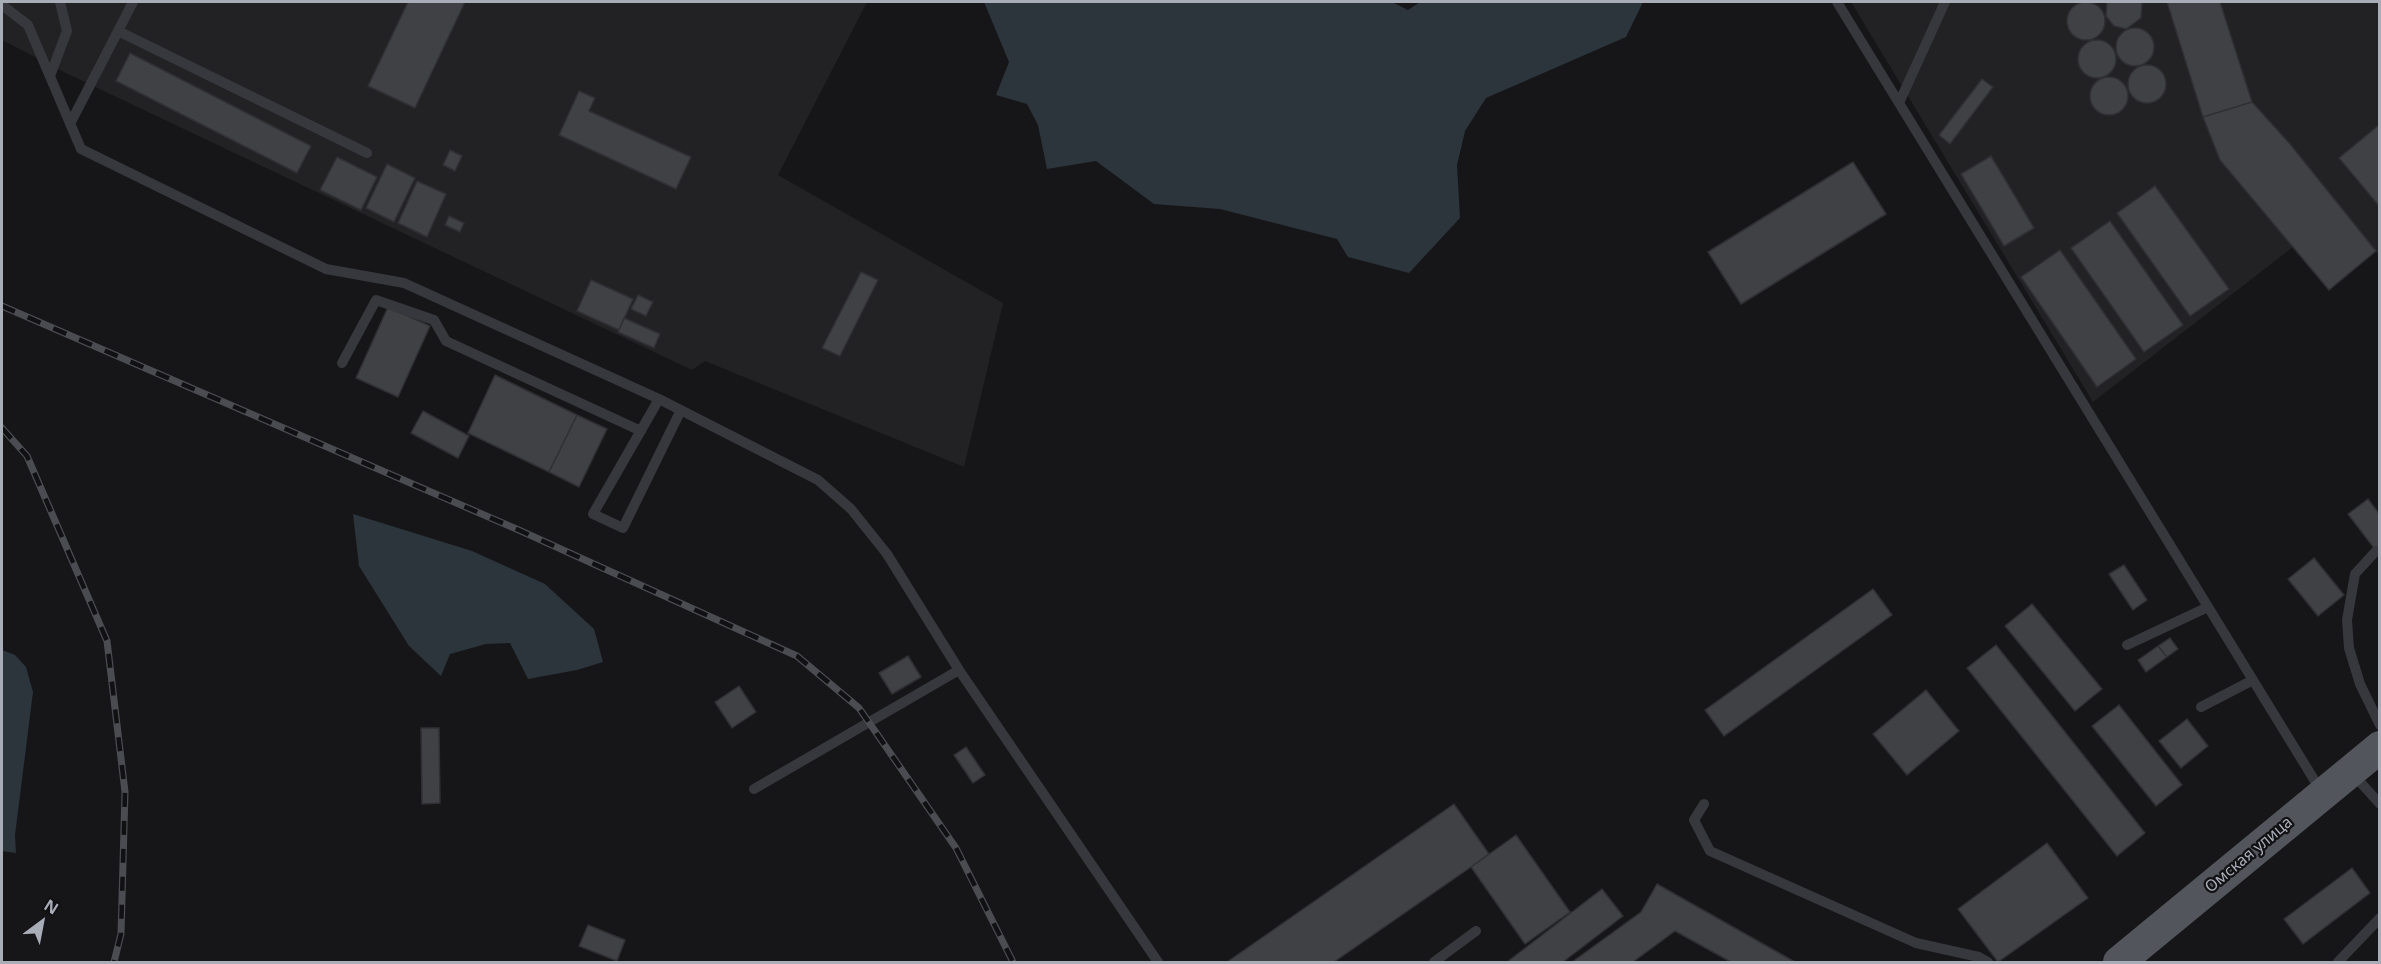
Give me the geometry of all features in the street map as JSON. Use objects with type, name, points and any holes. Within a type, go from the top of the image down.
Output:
[{"type":"main road","name":"Омская улица","points":[[2119,963],[2379,747]]},
{"type":"lane","points":[[50,76],[67,31],[60,2]]},
{"type":"lane","points":[[70,124],[133,2]]},
{"type":"lane","points":[[1837,2],[2323,794]]},
{"type":"lane","points":[[1899,103],[1945,2]]},
{"type":"lane","points":[[2,5],[28,25],[81,149],[326,269],[404,283],[659,399],[818,480],[851,509],[887,554],[959,670],[1158,963]]},
{"type":"lane","points":[[118,31],[367,153]]},
{"type":"lane","points":[[342,363],[376,300],[434,320],[446,341],[641,431]]},
{"type":"lane","points":[[659,399],[593,514],[623,528],[681,410]]},
{"type":"lane","points":[[2376,551],[2355,574],[2347,620],[2351,657],[2360,684],[2379,725]]},
{"type":"lane","points":[[2127,645],[2208,607]]},
{"type":"lane","points":[[754,789],[959,670]]},
{"type":"lane","points":[[2201,707],[2253,680]]},
{"type":"lane","points":[[2350,771],[2379,804]]},
{"type":"lane","points":[[1704,804],[1694,820],[1710,851],[1916,943],[1978,957],[1988,963]]},
{"type":"lane","points":[[2338,963],[2379,918]]},
{"type":"lane","points":[[1434,963],[1476,931]]},
{"type":"shaded area","points":[[2,2],[867,2],[778,175],[1003,303],[964,467],[705,361],[692,370],[70,75],[2,40]]},
{"type":"shaded area","points":[[984,2],[1392,2],[1408,10],[1420,2],[1643,2],[1626,37],[1486,98],[1465,131],[1457,165],[1460,218],[1409,273],[1348,257],[1337,239],[1220,209],[1154,204],[1096,161],[1047,169],[1038,125],[1027,104],[996,95],[1009,62]]},
{"type":"shaded area","points":[[1851,2],[2379,2],[2379,255],[2375,251],[2329,290],[2293,247],[2093,402]]},
{"type":"shaded area","points":[[353,514],[472,551],[545,584],[594,629],[603,662],[577,670],[528,679],[510,643],[486,644],[450,654],[441,676],[409,646],[359,566]]},
{"type":"shaded area","points":[[2,650],[15,655],[26,667],[33,692],[15,835],[16,853],[2,851]]},
{"type":"building","points":[[408,2],[465,2],[415,108],[368,86]]},
{"type":"building","points":[[2086,2],[2100,7],[2105,21],[2100,35],[2086,40],[2072,35],[2067,21],[2072,7]]},
{"type":"building","points":[[2107,2],[2142,2],[2141,18],[2126,29],[2114,26],[2106,16]]},
{"type":"building","points":[[2167,2],[2220,2],[2252,102],[2203,117]]},
{"type":"building","points":[[2135,28],[2149,33],[2154,47],[2149,61],[2135,66],[2121,61],[2116,47],[2121,33]]},
{"type":"building","points":[[2097,40],[2111,45],[2116,59],[2111,73],[2097,78],[2083,73],[2078,59],[2083,45]]},
{"type":"building","points":[[130,53],[311,146],[297,173],[116,81]]},
{"type":"building","points":[[2147,65],[2161,70],[2166,84],[2161,98],[2147,103],[2133,98],[2128,84],[2133,70]]},
{"type":"building","points":[[2109,77],[2123,82],[2128,96],[2123,110],[2109,115],[2095,110],[2090,96],[2095,82]]},
{"type":"building","points":[[1982,79],[1993,87],[1950,144],[1939,135]]},
{"type":"building","points":[[579,91],[595,98],[589,111],[691,157],[676,189],[559,135]]},
{"type":"building","points":[[2252,102],[2290,144],[2376,251],[2329,290],[2220,160],[2203,117]]},
{"type":"building","points":[[2380,124],[2380,207],[2339,158]]},
{"type":"building","points":[[450,150],[462,156],[455,171],[443,165]]},
{"type":"building","points":[[1991,156],[2034,228],[2004,246],[1961,174]]},
{"type":"building","points":[[337,157],[377,177],[361,210],[320,190]]},
{"type":"building","points":[[1853,162],[1886,214],[1741,304],[1708,252]]},
{"type":"building","points":[[387,164],[415,178],[394,222],[366,208]]},
{"type":"building","points":[[417,181],[446,194],[427,237],[398,223]]},
{"type":"building","points":[[2155,186],[2229,289],[2190,316],[2117,213]]},
{"type":"building","points":[[449,216],[464,223],[460,232],[445,225]]},
{"type":"building","points":[[2110,221],[2183,325],[2144,352],[2071,248]]},
{"type":"building","points":[[2060,250],[2136,359],[2097,387],[2021,277]]},
{"type":"building","points":[[861,272],[878,280],[840,356],[822,348]]},
{"type":"building","points":[[591,280],[633,299],[619,330],[577,311]]},
{"type":"building","points":[[638,295],[653,302],[646,316],[631,309]]},
{"type":"building","points":[[388,307],[430,326],[398,397],[356,378]]},
{"type":"building","points":[[624,318],[660,334],[654,348],[618,332]]},
{"type":"building","points":[[495,375],[577,415],[549,472],[468,433]]},
{"type":"building","points":[[423,411],[469,436],[458,458],[411,433]]},
{"type":"building","points":[[577,415],[607,429],[579,487],[549,472]]},
{"type":"building","points":[[2368,499],[2380,515],[2380,556],[2348,514]]},
{"type":"building","points":[[2314,558],[2344,595],[2318,616],[2288,579]]},
{"type":"building","points":[[2124,565],[2147,600],[2133,610],[2109,574]]},
{"type":"building","points":[[1873,589],[1892,615],[1724,736],[1705,710]]},
{"type":"building","points":[[2032,604],[2102,689],[2075,711],[2005,626]]},
{"type":"building","points":[[2170,638],[2178,649],[2167,657],[2158,646]]},
{"type":"building","points":[[1996,645],[2145,833],[2117,856],[1967,668]]},
{"type":"building","points":[[2158,646],[2167,657],[2146,672],[2138,660]]},
{"type":"building","points":[[908,656],[921,677],[892,694],[879,673]]},
{"type":"building","points":[[739,686],[756,712],[732,728],[715,702]]},
{"type":"building","points":[[1926,690],[1959,731],[1907,775],[1873,734]]},
{"type":"building","points":[[2119,705],[2182,785],[2156,806],[2092,726]]},
{"type":"building","points":[[2187,719],[2208,746],[2181,768],[2159,741]]},
{"type":"building","points":[[421,728],[439,728],[440,803],[422,804]]},
{"type":"building","points":[[966,747],[985,775],[973,783],[954,755]]},
{"type":"building","points":[[1454,804],[1489,854],[1471,867],[1334,962],[1227,962]]},
{"type":"building","points":[[1516,835],[1570,912],[1525,944],[1471,867]]},
{"type":"building","points":[[2047,843],[2088,898],[1998,962],[1958,909]]},
{"type":"building","points":[[2352,868],[2370,893],[2303,944],[2284,919]]},
{"type":"building","points":[[1657,884],[1795,962],[1731,962],[1675,931],[1633,962],[1572,962],[1641,912]]},
{"type":"building","points":[[1602,889],[1623,916],[1563,962],[1507,962]]},
{"type":"building","points":[[588,925],[625,940],[617,961],[579,946]]},
{"type":"railway","points":[[2,306],[521,531],[797,656],[859,708],[956,848],[1013,962]]},
{"type":"railway","points":[[2,428],[27,456],[107,641],[125,792],[121,934],[114,962]]}]
